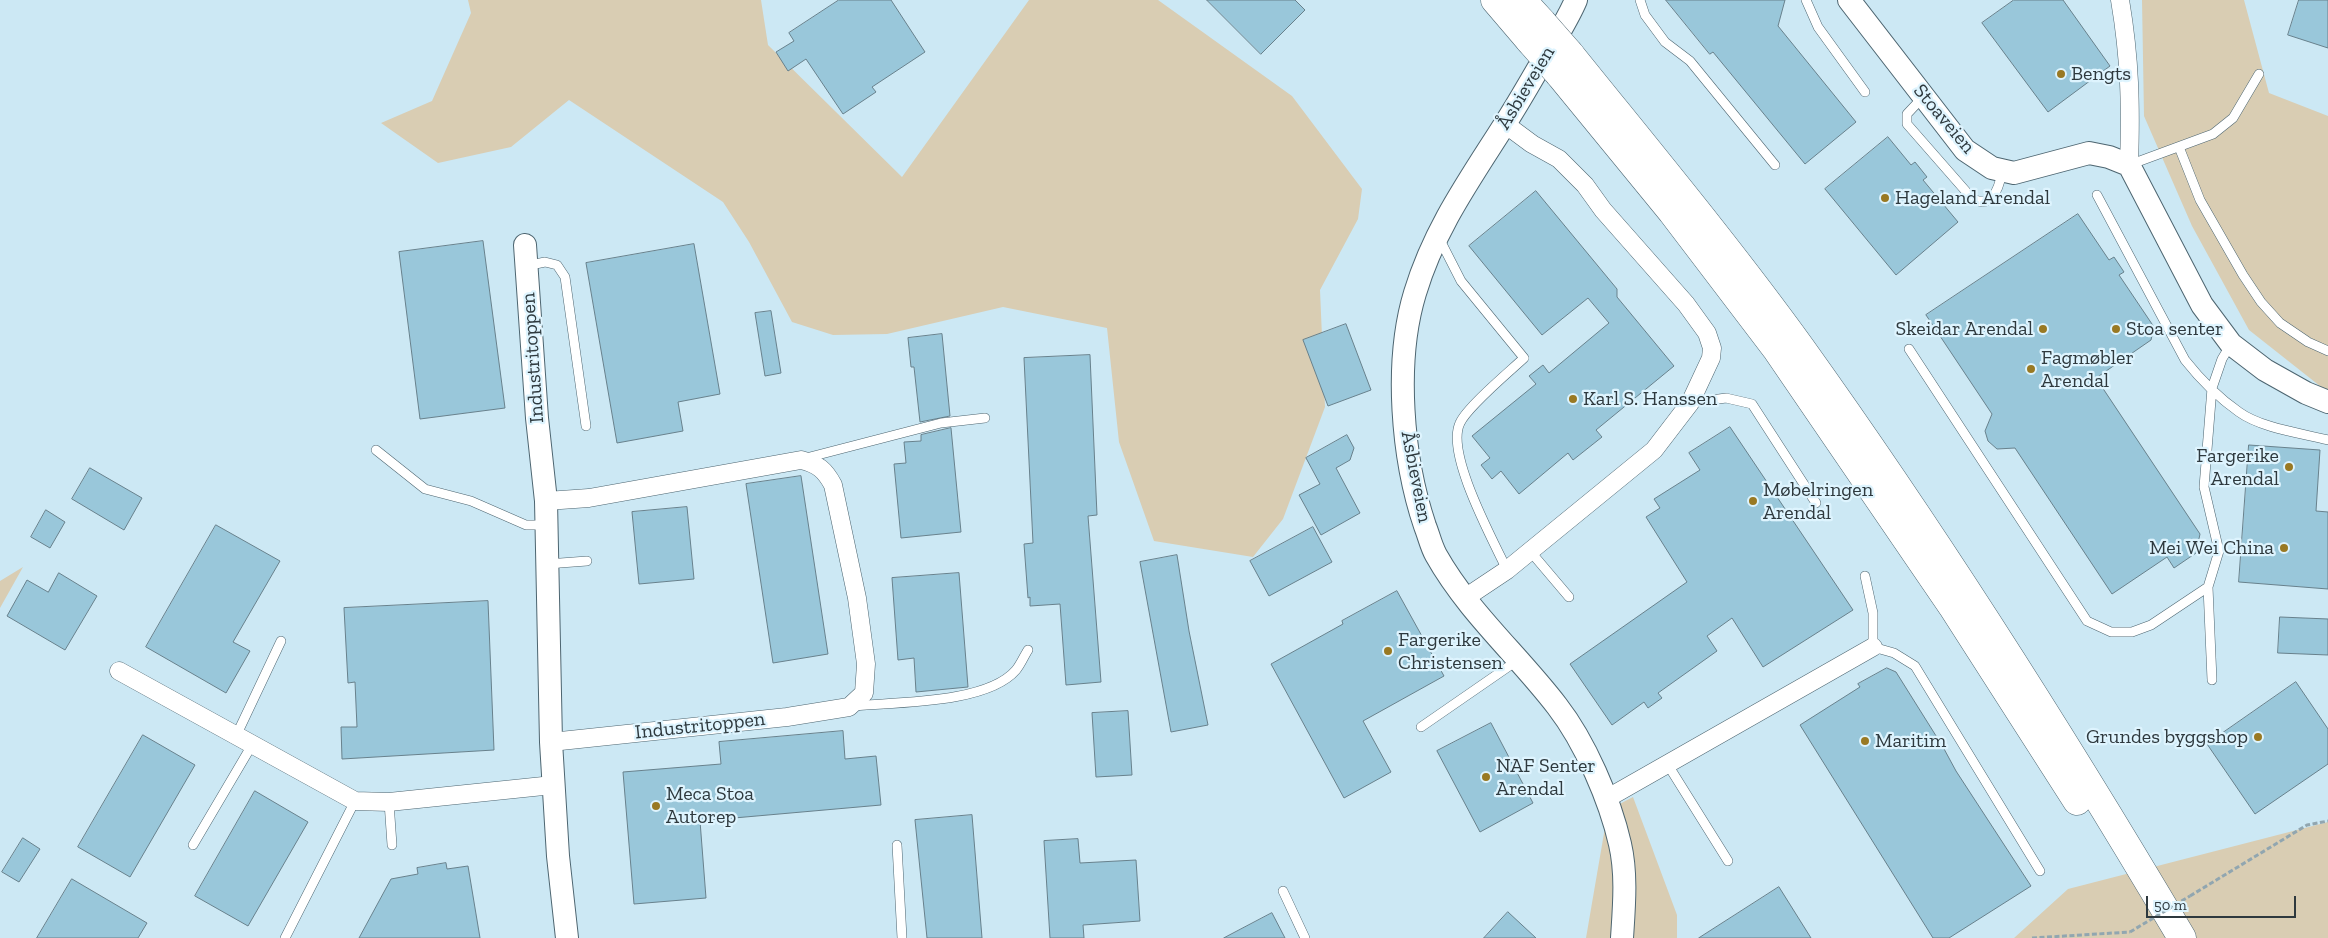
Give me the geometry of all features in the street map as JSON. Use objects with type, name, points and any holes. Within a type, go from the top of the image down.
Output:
[{"type":"highway","points":[[1494,0],[1536,31],[1689,202],[1805,355],[1977,604],[2182,938]]},
{"type":"highway","points":[[1522,0],[1536,31]]},
{"type":"highway","points":[[1564,64],[1672,212],[1777,350],[1952,606],[2163,938]]},
{"type":"street","name":"Åsbieveien","points":[[1576,0],[1505,124],[1452,206],[1438,236],[1415,294],[1407,332],[1404,372],[1404,414],[1418,504],[1434,553],[1465,598],[1559,708],[1584,750],[1606,799],[1620,845],[1625,893],[1622,938]]},
{"type":"street","name":"Stoaveien","points":[[1849,0],[1965,150],[1992,168],[2002,172]]},
{"type":"street","points":[[2120,0],[2128,55],[2131,107],[2129,165],[2202,306],[2232,344],[2265,370],[2306,393],[2328,402]]},
{"type":"street","points":[[1465,598],[1507,570],[1654,450],[1690,403],[1711,358],[1712,348],[1707,333],[1686,304],[1603,210],[1585,185],[1559,159],[1532,144],[1505,124]]},
{"type":"street","points":[[2002,172],[2014,173],[2058,160],[2089,154],[2109,157],[2129,165]]},
{"type":"street","name":"Industritoppen","points":[[526,255],[537,418],[546,501],[553,785],[567,938]]},
{"type":"street","points":[[546,501],[589,498],[801,460],[816,464],[826,472],[833,485],[857,598],[867,679],[864,693],[849,707]]},
{"type":"street","points":[[1606,799],[1873,646]]},
{"type":"street","points":[[119,671],[355,801],[390,802],[553,785]]},
{"type":"street","name":"Industritoppen","points":[[551,742],[787,717],[849,707]]},
{"type":"lane","points":[[1640,0],[1645,15],[1665,42],[1690,61],[1775,165]]},
{"type":"lane","points":[[1806,0],[1818,27],[1865,92]]},
{"type":"lane","points":[[2129,165],[2213,134],[2233,118],[2259,74]]},
{"type":"lane","points":[[1924,96],[1907,114],[1908,124],[1970,196],[1976,201],[1985,202],[1994,196],[2000,186],[2002,172]]},
{"type":"lane","points":[[2179,147],[2200,200],[2243,275],[2261,302],[2280,323],[2308,342],[2328,351]]},
{"type":"lane","points":[[2097,195],[2185,360],[2197,375],[2240,413],[2269,426],[2328,440]]},
{"type":"lane","points":[[1438,236],[1461,281],[1524,358],[1472,408],[1459,424],[1458,432],[1457,450],[1467,484],[1507,570]]},
{"type":"lane","points":[[526,255],[558,265],[566,277],[586,426]]},
{"type":"lane","points":[[2212,680],[2208,586],[2219,551],[2204,486],[2212,388],[2222,359],[2232,344]]},
{"type":"lane","points":[[1909,349],[2087,621],[2111,632],[2132,632],[2151,625],[2208,586]]},
{"type":"lane","points":[[1690,403],[1726,398],[1752,404],[1816,503]]},
{"type":"lane","points":[[801,460],[941,423],[985,418]]},
{"type":"lane","points":[[376,450],[425,489],[471,501],[526,525],[546,525]]},
{"type":"lane","points":[[1530,551],[1569,597]]},
{"type":"lane","points":[[547,564],[587,561]]},
{"type":"lane","points":[[1865,576],[1873,614],[1873,646],[1894,653],[1915,666],[2040,871]]},
{"type":"lane","points":[[236,736],[281,641]]},
{"type":"lane","name":"Industritoppen","points":[[849,707],[964,696],[990,688],[1016,671],[1028,650]]},
{"type":"lane","points":[[1421,727],[1518,660]]},
{"type":"lane","points":[[193,845],[252,744]]},
{"type":"lane","points":[[1668,765],[1728,861]]},
{"type":"lane","points":[[285,938],[355,801]]},
{"type":"lane","points":[[390,802],[392,845]]},
{"type":"lane","points":[[897,846],[902,938]]},
{"type":"lane","points":[[1283,891],[1305,938]]},
{"type":"path","points":[[2032,938],[2130,932],[2307,825],[2328,822]]},
{"type":"shaded area","points":[[468,0],[761,0],[768,45],[902,177],[1029,0],[1158,0],[1292,96],[1362,189],[1358,219],[1320,290],[1325,407],[1283,519],[1253,557],[1154,541],[1119,442],[1107,328],[1003,307],[887,334],[833,335],[792,322],[749,242],[723,202],[569,100],[511,147],[438,163],[381,123],[432,101],[471,13]]},
{"type":"shaded area","points":[[2142,0],[2244,0],[2269,93],[2328,116],[2328,389],[2325,390],[2249,330],[2192,226],[2144,116]]},
{"type":"shaded area","points":[[23,567],[0,608],[0,581]]},
{"type":"shaded area","points":[[1633,797],[1677,915],[1677,938],[1586,938],[1608,810]]},
{"type":"shaded area","points":[[2328,822],[2328,938],[2014,938],[2068,889]]},
{"type":"building","points":[[839,0],[891,0],[925,52],[872,87],[876,92],[843,114],[806,59],[788,71],[776,52],[794,41],[789,33]]},
{"type":"building","points":[[1207,0],[1295,0],[1305,10],[1261,54]]},
{"type":"building","points":[[1666,0],[1785,0],[1778,26],[1856,122],[1805,164],[1713,52],[1710,54]]},
{"type":"building","points":[[2014,0],[2063,0],[2110,66],[2048,112],[1982,23]]},
{"type":"building","points":[[2299,0],[2328,0],[2328,48],[2288,35]]},
{"type":"building","points":[[1888,137],[1911,165],[1915,162],[1927,177],[1923,180],[1958,222],[1896,275],[1825,189]]},
{"type":"building","points":[[1536,191],[1617,289],[1617,297],[1674,366],[1596,430],[1602,437],[1573,460],[1568,453],[1519,494],[1501,471],[1492,479],[1481,465],[1490,458],[1472,436],[1536,384],[1529,376],[1543,365],[1549,373],[1609,323],[1588,298],[1542,335],[1469,246]]},
{"type":"building","points":[[2078,214],[2109,260],[2114,257],[2124,272],[2119,275],[2154,327],[2151,340],[2096,378],[2200,534],[2196,553],[2174,568],[2167,557],[2112,594],[2015,448],[1997,449],[1988,441],[1985,431],[1992,414],[1926,315]]},
{"type":"building","points":[[483,241],[505,408],[420,419],[399,252]]},
{"type":"building","points":[[694,244],[720,394],[678,402],[683,431],[617,443],[586,263]]},
{"type":"building","points":[[771,311],[781,373],[765,376],[755,313]]},
{"type":"building","points":[[1346,324],[1371,390],[1328,406],[1303,340]]},
{"type":"building","points":[[942,334],[950,416],[920,422],[914,367],[911,367],[908,338]]},
{"type":"building","points":[[1090,355],[1097,515],[1088,516],[1101,682],[1066,685],[1060,604],[1030,606],[1030,597],[1028,598],[1024,544],[1033,543],[1024,358]]},
{"type":"building","points":[[1730,427],[1853,610],[1763,667],[1732,618],[1707,636],[1717,651],[1658,693],[1662,698],[1648,708],[1644,702],[1612,725],[1570,664],[1687,582],[1646,517],[1660,508],[1654,499],[1700,470],[1689,453]]},
{"type":"building","points":[[951,428],[961,532],[901,538],[894,464],[906,463],[904,442],[921,441],[921,435]]},
{"type":"building","points":[[1347,435],[1354,448],[1350,460],[1336,468],[1360,513],[1321,535],[1299,495],[1320,484],[1306,458]]},
{"type":"building","points":[[2249,445],[2320,450],[2316,511],[2328,512],[2328,589],[2239,582]]},
{"type":"building","points":[[90,468],[142,498],[124,530],[72,499]]},
{"type":"building","points":[[801,476],[828,654],[773,663],[746,484]]},
{"type":"building","points":[[687,507],[694,579],[639,584],[632,512]]},
{"type":"building","points":[[46,510],[65,522],[50,548],[31,537]]},
{"type":"building","points":[[216,525],[280,561],[233,642],[250,651],[226,693],[146,647]]},
{"type":"building","points":[[1313,527],[1332,562],[1269,596],[1250,561]]},
{"type":"building","points":[[1177,555],[1189,631],[1208,725],[1171,732],[1140,562]]},
{"type":"building","points":[[59,573],[97,596],[65,650],[7,616],[27,580],[48,592]]},
{"type":"building","points":[[959,573],[968,687],[916,692],[914,658],[898,660],[892,578]]},
{"type":"building","points":[[1397,591],[1444,676],[1363,721],[1391,772],[1344,798],[1271,664],[1343,624],[1342,621]]},
{"type":"building","points":[[488,601],[494,750],[342,759],[341,727],[357,727],[355,682],[348,683],[344,608]]},
{"type":"building","points":[[2280,617],[2328,619],[2328,655],[2278,653]]},
{"type":"building","points":[[1887,668],[1896,672],[1956,771],[2031,886],[1949,938],[1933,938],[1800,725],[1860,687],[1858,684]]},
{"type":"building","points":[[2296,682],[2328,729],[2328,764],[2255,814],[2207,744]]},
{"type":"building","points":[[1128,711],[1132,775],[1096,777],[1092,713]]},
{"type":"building","points":[[1491,723],[1533,803],[1480,832],[1437,751]]},
{"type":"building","points":[[843,731],[845,759],[876,756],[881,805],[700,821],[706,898],[634,904],[623,772],[721,764],[719,742]]},
{"type":"building","points":[[143,735],[195,765],[130,877],[78,847]]},
{"type":"building","points":[[255,791],[308,822],[248,926],[195,896]]},
{"type":"building","points":[[972,815],[982,938],[927,938],[915,820]]},
{"type":"building","points":[[23,838],[40,849],[19,882],[2,872]]},
{"type":"building","points":[[1078,839],[1080,863],[1136,860],[1140,921],[1083,925],[1084,938],[1050,938],[1044,841]]},
{"type":"building","points":[[446,863],[447,869],[468,866],[480,938],[359,938],[391,879],[418,874],[417,868]]},
{"type":"building","points":[[72,879],[147,923],[138,938],[37,938]]},
{"type":"building","points":[[1779,887],[1811,938],[1699,938]]},
{"type":"building","points":[[1508,912],[1536,938],[1484,938]]},
{"type":"building","points":[[1272,913],[1285,938],[1224,938]]},
{"type":"place","name":"Bengts","points":[[2061,74]]},
{"type":"place","name":"Hageland Arendal","points":[[1885,198]]},
{"type":"place","name":"Skeidar Arendal","points":[[2043,329]]},
{"type":"place","name":"Stoa senter","points":[[2116,329]]},
{"type":"place","name":"Fagmøbler Arendal","points":[[2031,369]]},
{"type":"place","name":"Karl S. Hanssen","points":[[1573,399]]},
{"type":"place","name":"Fargerike Arendal","points":[[2289,467]]},
{"type":"place","name":"Møbelringen Arendal","points":[[1753,501]]},
{"type":"place","name":"Mei Wei China","points":[[2284,548]]},
{"type":"place","name":"Fargerike Christensen","points":[[1388,651]]},
{"type":"place","name":"Grundes byggshop","points":[[2258,737]]},
{"type":"place","name":"Maritim","points":[[1865,741]]},
{"type":"place","name":"NAF Senter Arendal","points":[[1486,777]]},
{"type":"place","name":"Meca Stoa Autorep","points":[[656,806]]}]
